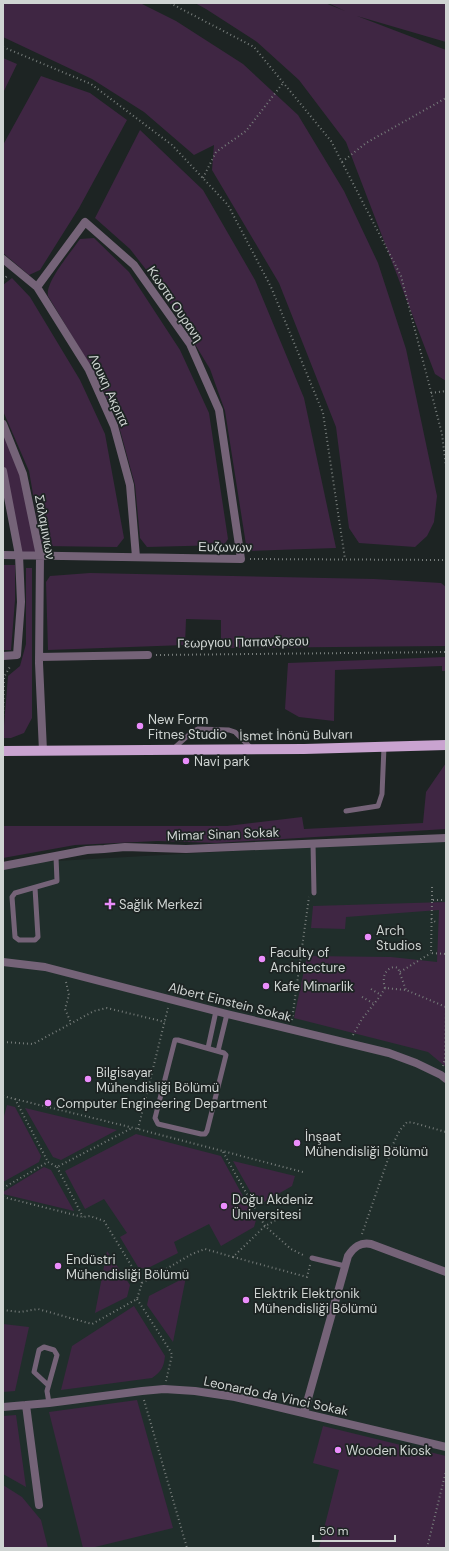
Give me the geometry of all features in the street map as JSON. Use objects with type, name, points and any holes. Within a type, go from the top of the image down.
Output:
[{"type":"main road","name":"İsmet İnönü Bulvarı","points":[[3,751],[251,749],[446,745]]},
{"type":"street","name":"Κωστα Ουρανη","points":[[37,287],[85,222],[134,265],[190,344],[219,410],[241,559]]},
{"type":"street","name":"Λουκη Ακριτα","points":[[3,259],[37,287],[89,370],[114,426],[130,485],[136,557]]},
{"type":"street","name":"Σαλαμινιων","points":[[3,424],[23,474],[40,556],[39,660],[43,751]]},
{"type":"street","points":[[3,471],[19,555],[21,602],[17,655],[3,656]]},
{"type":"street","name":"Ευζωνων","points":[[3,555],[241,559]]},
{"type":"street","points":[[39,660],[148,655]]},
{"type":"street","name":"Mimar Sinan Sokak","points":[[3,866],[87,850],[125,847],[186,849],[446,838]]},
{"type":"street","name":"Albert Einstein Sokak","points":[[3,962],[45,967],[227,1014],[389,1053],[416,1063],[444,1077]]},
{"type":"street","points":[[304,1413],[345,1266],[348,1256],[352,1250],[358,1245],[364,1243],[371,1244],[446,1272]]},
{"type":"street","name":"Leonardo da Vinci Sokak","points":[[3,1407],[164,1389],[195,1391],[235,1397],[446,1447]]},
{"type":"street","points":[[26,1405],[39,1505]]},
{"type":"lane","points":[[173,749],[192,732],[198,729],[229,730],[235,732],[251,749]]},
{"type":"lane","points":[[346,811],[378,806],[382,794],[384,747]]},
{"type":"lane","points":[[312,893],[313,843]]},
{"type":"lane","points":[[35,888],[38,937],[35,940],[19,940],[15,938],[12,897],[15,893],[57,881],[56,857]]},
{"type":"lane","points":[[208,1048],[216,1011]]},
{"type":"lane","points":[[218,1051],[227,1014]]},
{"type":"lane","points":[[176,1040],[218,1051],[226,1055],[226,1059],[207,1131],[204,1134],[201,1134],[158,1124],[155,1118],[176,1040]]},
{"type":"lane","points":[[312,1258],[345,1266]]},
{"type":"lane","points":[[48,1385],[34,1372],[39,1350],[44,1347],[54,1350],[57,1354],[48,1385],[49,1403]]},
{"type":"path","points":[[170,3],[254,47],[331,141],[401,276],[442,434],[446,467]]},
{"type":"path","points":[[3,47],[91,84],[172,145],[228,205],[271,287],[324,413],[345,560]]},
{"type":"path","points":[[203,178],[216,152],[246,131],[283,83]]},
{"type":"path","points":[[342,162],[366,143],[446,98]]},
{"type":"path","points":[[431,393],[446,391]]},
{"type":"path","name":"Ευζωνων","points":[[241,559],[446,560]]},
{"type":"path","name":"Γεωργιου Παπανδρεου","points":[[148,655],[446,652]]},
{"type":"path","points":[[3,719],[4,677],[17,655]]},
{"type":"path","points":[[431,953],[432,888]]},
{"type":"path","points":[[291,1030],[300,963],[312,893]]},
{"type":"path","points":[[432,900],[446,900]]},
{"type":"path","points":[[432,918],[437,923]]},
{"type":"path","points":[[400,972],[431,953],[446,954]]},
{"type":"path","points":[[300,963],[308,967]]},
{"type":"path","points":[[348,1044],[362,1019],[381,996],[384,988],[384,978],[388,970],[395,967],[398,968],[406,990]]},
{"type":"path","points":[[67,973],[66,982],[69,995],[65,1009],[71,1023]]},
{"type":"path","points":[[384,988],[406,990],[446,1007],[444,1077]]},
{"type":"path","points":[[371,989],[381,996]]},
{"type":"path","points":[[362,997],[373,1004]]},
{"type":"path","points":[[138,1129],[170,999]]},
{"type":"path","points":[[3,1042],[33,1044],[94,1011],[107,1008],[165,1022]]},
{"type":"path","points":[[3,1096],[303,1172]]},
{"type":"path","points":[[15,1099],[48,1162],[58,1167],[83,1217]]},
{"type":"path","points":[[358,1245],[394,1142],[400,1130],[407,1122],[446,1132]]},
{"type":"path","points":[[58,1167],[134,1128]]},
{"type":"path","points":[[3,1310],[20,1312],[38,1309],[92,1324],[137,1299],[142,1283],[192,1254],[204,1249],[307,1277],[312,1258],[291,1249],[265,1226],[223,1152]]},
{"type":"path","points":[[3,1188],[48,1162]]},
{"type":"path","points":[[3,1198],[83,1217],[90,1216],[104,1221],[142,1283]]},
{"type":"path","points":[[233,1257],[265,1226],[289,1213]]},
{"type":"path","points":[[137,1299],[172,1355],[164,1389]]},
{"type":"path","points":[[142,1391],[187,1548]]},
{"type":"path","points":[[426,1548],[446,1471]]},
{"type":"shaded area","points":[[3,3],[140,3],[176,21],[243,64],[298,115],[344,191],[378,263],[406,349],[437,496],[434,522],[427,536],[415,547],[359,543],[349,528],[336,427],[279,283],[212,170],[214,145],[194,155],[144,112],[92,79],[3,37]]},
{"type":"shaded area","points":[[195,3],[325,3],[345,11],[328,3],[446,3],[446,42],[357,16],[446,50],[446,381],[435,374],[346,142],[299,80],[257,42]]},
{"type":"shaded area","points":[[3,58],[17,64],[3,93]]},
{"type":"shaded area","points":[[41,76],[90,93],[127,120],[79,208],[40,270],[29,275],[3,253],[3,145]]},
{"type":"shaded area","points":[[140,130],[203,190],[255,280],[304,398],[336,548],[247,551],[225,411],[210,369],[162,290],[130,249],[95,218]]},
{"type":"shaded area","points":[[94,238],[129,272],[180,350],[209,413],[228,539],[224,545],[147,547],[140,538],[135,485],[117,419],[92,369],[48,296],[48,290],[55,275],[80,239]]},
{"type":"shaded area","points":[[12,278],[30,297],[80,380],[105,434],[124,538],[117,547],[42,546],[29,471],[3,411],[3,285]]},
{"type":"shaded area","points":[[3,424],[23,474],[40,556],[19,555],[3,471]]},
{"type":"shaded area","points":[[3,565],[15,565],[15,600],[11,650],[3,650]]},
{"type":"shaded area","points":[[26,568],[32,568],[32,718],[24,733],[11,738],[3,738],[8,676],[20,666],[26,644]]},
{"type":"shaded area","points":[[90,573],[374,579],[441,583],[446,587],[446,646],[221,648],[221,620],[186,619],[185,645],[48,650],[46,582],[50,576]]},
{"type":"shaded area","points":[[446,657],[446,671],[442,671],[442,666],[335,670],[334,721],[299,717],[285,709],[288,663]]},
{"type":"shaded area","points":[[446,763],[446,829],[216,843],[158,841],[75,845],[3,858],[3,826],[227,826],[302,817],[304,829],[423,823],[426,792]]},
{"type":"shaded area","name":"Doğu Akdeniz Üniversitesi","points":[[446,839],[446,1548],[3,1548],[3,864]]},
{"type":"shaded area","points":[[446,902],[446,1067],[428,1052],[294,1018],[307,956],[391,957],[437,962],[439,910],[346,917],[345,929],[311,928],[313,906]]},
{"type":"shaded area","points":[[7,1105],[15,1107],[41,1156],[39,1162],[3,1182],[3,1120]]},
{"type":"shaded area","points":[[25,1108],[117,1130],[61,1160],[53,1157]]},
{"type":"shaded area","points":[[136,1134],[221,1156],[256,1220],[254,1227],[221,1246],[209,1224],[174,1242],[178,1253],[146,1269],[138,1267],[120,1237],[127,1233],[104,1199],[85,1209],[65,1171]]},
{"type":"shaded area","points":[[233,1161],[295,1176],[292,1186],[264,1202],[255,1200]]},
{"type":"shaded area","points":[[44,1167],[51,1170],[74,1211],[3,1194],[3,1192]]},
{"type":"shaded area","points":[[107,1251],[130,1285],[127,1297],[95,1313]]},
{"type":"shaded area","points":[[186,1277],[173,1342],[147,1305],[149,1296]]},
{"type":"shaded area","points":[[134,1306],[165,1356],[163,1366],[158,1374],[152,1378],[61,1390],[72,1346]]},
{"type":"shaded area","points":[[3,1324],[29,1327],[15,1391],[3,1392]]},
{"type":"shaded area","points":[[137,1400],[173,1528],[91,1548],[83,1548],[49,1412]]},
{"type":"shaded area","points":[[16,1415],[26,1487],[3,1474],[3,1416]]},
{"type":"shaded area","points":[[323,1426],[446,1456],[446,1548],[319,1548],[339,1470],[313,1463]]},
{"type":"shaded area","points":[[3,1485],[22,1497],[41,1520],[48,1548],[3,1548]]},
{"type":"place","name":"New Form Fitnes Studio","points":[[140,726]]},
{"type":"place","name":"Navi park","points":[[186,761]]},
{"type":"place","name":"Sağlık Merkezi","points":[[110,904]]},
{"type":"place","name":"Arch Studios","points":[[368,937]]},
{"type":"place","name":"Faculty of Architecture","points":[[262,959]]},
{"type":"place","name":"Kafe Mimarlik","points":[[266,986]]},
{"type":"place","name":"Bilgisayar Mühendisliği Bölümü","points":[[88,1079]]},
{"type":"place","name":"Computer Engineering Department","points":[[48,1103]]},
{"type":"place","name":"İnşaat Mühendisliği Bölümü","points":[[297,1143]]},
{"type":"place","name":"Doğu Akdeniz Üniversitesi","points":[[224,1206]]},
{"type":"place","name":"Endüstri Mühendisliği Bölümü","points":[[58,1266]]},
{"type":"place","name":"Elektrik Elektronik Mühendisliği Bölümü","points":[[246,1300]]},
{"type":"place","name":"Wooden Kiosk","points":[[338,1450]]}]
